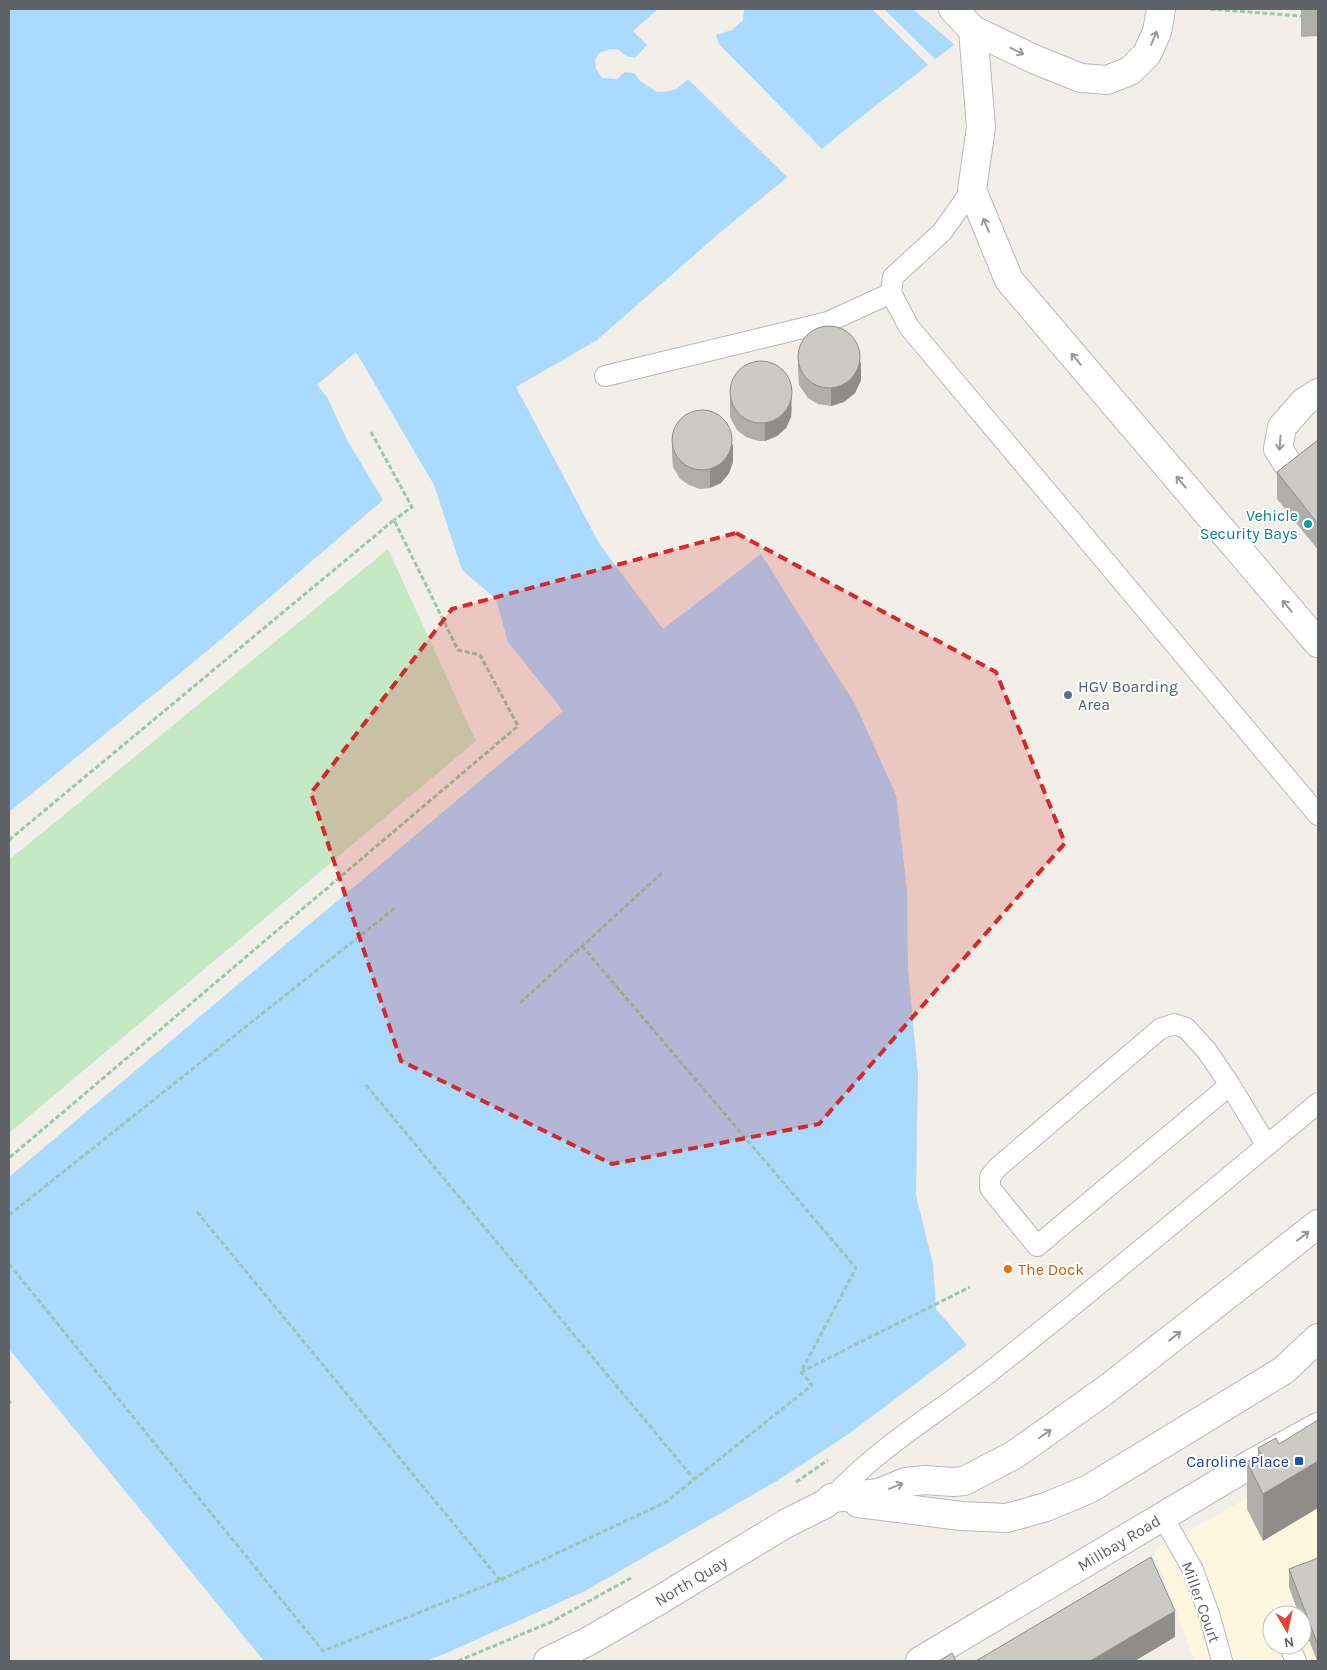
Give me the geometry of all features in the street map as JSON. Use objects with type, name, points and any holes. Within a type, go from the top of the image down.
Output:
[{"type":"street","points":[[953,9],[973,30],[1036,60],[1081,78],[1107,80],[1130,71],[1147,54],[1158,32],[1161,9]]},
{"type":"street","points":[[973,30],[982,127],[972,190],[1009,280],[1318,643]]},
{"type":"street","points":[[1299,481],[1278,449],[1282,426],[1304,402],[1318,393]]},
{"type":"street","points":[[832,1498],[879,1493],[906,1482],[925,1480],[964,1481],[1014,1455],[1107,1390],[1318,1224]]},
{"type":"street","points":[[832,1498],[952,1515],[1007,1518],[1046,1507],[1089,1489],[1284,1370],[1318,1338]]},
{"type":"street","name":"Millbay Road","points":[[920,1661],[1251,1464],[1318,1427]]},
{"type":"street","name":"North Quay","points":[[548,1661],[587,1642],[785,1524],[825,1504],[832,1498]]},
{"type":"lane","points":[[972,190],[942,232],[893,277],[891,293],[909,327],[1318,815]]},
{"type":"lane","points":[[605,376],[828,322],[891,293]]},
{"type":"lane","points":[[1230,1085],[1037,1246],[990,1188],[990,1177],[997,1168],[1160,1029],[1174,1024],[1186,1028],[1207,1051],[1230,1085],[1267,1146]]},
{"type":"lane","points":[[832,1498],[858,1472],[888,1447],[988,1373],[1318,1103]]},
{"type":"lane","name":"Miller Court","points":[[1163,1517],[1193,1570],[1210,1617],[1222,1661]]},
{"type":"path","points":[[1210,9],[1301,16]]},
{"type":"path","points":[[9,840],[412,507],[371,432]]},
{"type":"path","points":[[9,1158],[518,726],[480,655],[458,650],[394,520]]},
{"type":"path","points":[[520,1003],[663,872]]},
{"type":"path","points":[[9,1216],[395,908]]},
{"type":"path","points":[[582,946],[856,1268],[801,1372]]},
{"type":"path","points":[[366,1085],[694,1479]]},
{"type":"path","points":[[197,1212],[500,1580]]},
{"type":"path","points":[[9,1264],[323,1651],[500,1580],[666,1502],[812,1385],[801,1372]]},
{"type":"path","points":[[801,1372],[970,1287]]},
{"type":"highlighted area","points":[[736,533],[996,672],[1065,843],[819,1124],[612,1164],[401,1061],[311,793],[452,609]]},
{"type":"shaded area","points":[[1318,1458],[1318,1661],[1195,1661],[1153,1551]]},
{"type":"green space","points":[[388,549],[476,741],[9,1133],[9,860]]},
{"type":"water","points":[[9,9],[993,9],[973,30],[861,117],[723,230],[597,340],[516,387],[600,545],[663,629],[761,554],[856,706],[896,795],[907,890],[908,970],[918,1075],[916,1195],[933,1264],[936,1309],[967,1345],[850,1433],[775,1482],[585,1591],[426,1661],[264,1661],[9,1349],[9,1177],[563,711],[508,642],[496,599],[462,570],[434,485],[356,352],[317,385],[327,397],[347,440],[383,500],[206,652],[9,812]]},
{"type":"pier","points":[[658,9],[744,9],[743,20],[732,30],[716,35],[719,44],[824,151],[789,179],[688,79],[678,88],[657,92],[640,81],[634,73],[625,72],[617,79],[602,78],[596,69],[595,61],[599,53],[610,49],[619,50],[626,56],[635,58],[647,45],[633,31]]},
{"type":"pier","points":[[872,9],[884,9],[937,61],[930,67]]},
{"type":"pier","points":[[913,9],[995,9],[975,32],[956,46]]},
{"type":"building","points":[[823,326],[835,326],[851,335],[858,345],[860,357],[858,369],[851,379],[835,388],[823,388],[812,383],[803,374],[798,363],[798,351],[803,340],[812,331]]},
{"type":"building","points":[[761,361],[773,364],[783,370],[789,380],[792,392],[789,404],[783,414],[773,420],[761,423],[749,420],[739,414],[733,404],[730,392],[733,380],[739,370],[749,364]]},
{"type":"building","points":[[702,410],[719,415],[727,423],[732,440],[727,457],[719,465],[702,470],[685,465],[677,457],[672,440],[677,423],[685,415]]},
{"type":"building","points":[[1318,440],[1318,524],[1277,472]]},
{"type":"building","points":[[1318,1420],[1318,1461],[1263,1494],[1247,1462],[1261,1454],[1258,1448],[1276,1438],[1279,1444]]},
{"type":"building","points":[[1151,1557],[1175,1611],[1090,1661],[976,1661]]},
{"type":"building","points":[[1318,1558],[1318,1645],[1312,1629],[1312,1605],[1303,1605],[1289,1569]]},
{"type":"building","points":[[952,1653],[956,1661],[939,1661]]},
{"type":"place","name":"Vehicle Security Bays","points":[[1308,524]]},
{"type":"place","name":"HGV Boarding Area","points":[[1068,695]]},
{"type":"place","name":"The Dock","points":[[1008,1269]]},
{"type":"place","name":"Caroline Place","points":[[1299,1461]]}]
